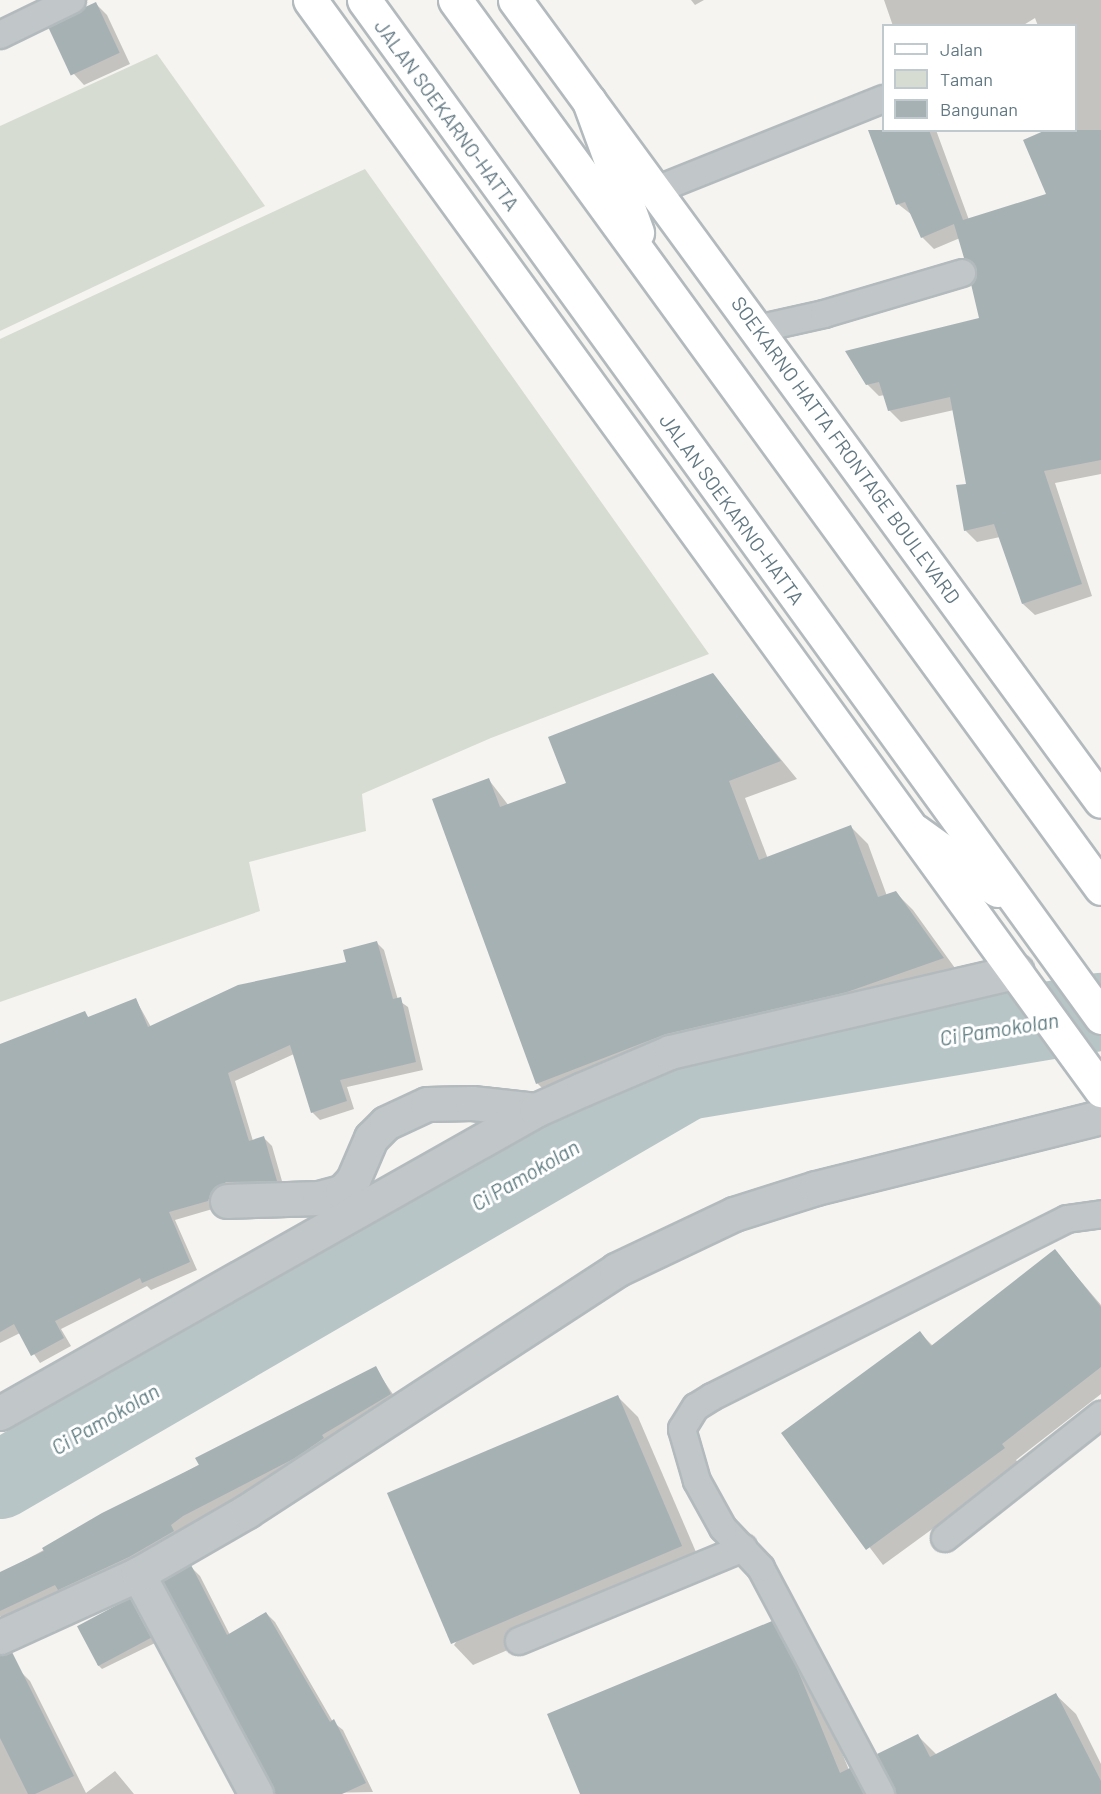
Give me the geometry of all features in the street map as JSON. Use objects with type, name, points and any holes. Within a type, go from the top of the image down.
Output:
[{"type":"main road","points":[[310,0],[1017,971],[1098,1086]]},
{"type":"main road","name":"JALAN SOEKARNO-HATTA","points":[[364,0],[1101,1017]]},
{"type":"main road","points":[[455,0],[1101,888]]},
{"type":"main road","points":[[515,0],[589,101],[650,268]]},
{"type":"main road","name":"SOEKARNO HATTA FRONTAGE BOULEVARD","points":[[589,101],[1101,801]]},
{"type":"main road","points":[[915,831],[1020,906]]},
{"type":"street","points":[[0,1413],[536,1110],[670,1052],[1017,971]]},
{"type":"street","points":[[227,1201],[319,1198],[342,1192],[352,1180],[371,1138],[386,1124],[427,1104],[472,1103],[536,1110]]},
{"type":"street","points":[[0,1637],[138,1574],[247,1511],[616,1270],[734,1214],[816,1188],[1101,1117]]},
{"type":"street","points":[[138,1574],[256,1794]]},
{"type":"lane","points":[[0,35],[72,0]]},
{"type":"lane","points":[[656,190],[882,100]]},
{"type":"lane","points":[[757,328],[824,314],[962,273]]},
{"type":"lane","points":[[881,1794],[761,1568],[723,1528],[684,1448],[682,1429],[696,1407],[1067,1219],[1101,1214]]},
{"type":"lane","points":[[945,1538],[1101,1415]]},
{"type":"lane","points":[[519,1641],[742,1548]]},
{"type":"green space","points":[[157,54],[265,206],[0,331],[0,126]]},
{"type":"green space","points":[[365,169],[709,654],[491,738],[362,794],[366,831],[249,862],[260,911],[0,1002],[0,339]]},
{"type":"building","points":[[96,2],[120,53],[71,76],[47,25]]},
{"type":"building","points":[[868,130],[930,132],[963,220],[1046,194],[1023,140],[1041,132],[1101,130],[1101,460],[1044,471],[1082,584],[1022,604],[994,524],[964,531],[956,485],[966,484],[950,397],[888,411],[879,382],[866,385],[845,351],[979,318],[971,284],[976,269],[964,258],[954,224],[921,238],[905,202],[896,205]]},
{"type":"building","points":[[713,673],[781,761],[729,781],[759,860],[851,825],[878,897],[896,891],[944,958],[847,992],[666,1034],[536,1084],[432,799],[489,778],[500,807],[566,783],[548,737]]},
{"type":"building","points":[[377,941],[393,999],[401,997],[416,1062],[340,1080],[347,1101],[311,1113],[290,1045],[228,1073],[249,1141],[264,1136],[277,1181],[226,1182],[211,1192],[208,1201],[169,1212],[190,1262],[142,1283],[140,1278],[55,1321],[64,1338],[31,1356],[14,1324],[0,1332],[0,1044],[85,1011],[88,1017],[136,998],[148,1027],[238,985],[346,962],[343,950]]},
{"type":"building","points":[[1055,1249],[1101,1307],[1101,1367],[1002,1444],[1005,1448],[866,1550],[781,1433],[920,1331],[931,1346]]},
{"type":"building","points":[[376,1366],[391,1394],[322,1435],[324,1438],[295,1458],[183,1516],[171,1525],[174,1531],[129,1557],[58,1590],[55,1585],[0,1611],[0,1572],[44,1551],[42,1548],[102,1513],[199,1465],[195,1458]]},
{"type":"building","points":[[618,1395],[682,1546],[451,1644],[387,1493]]},
{"type":"building","points":[[191,1565],[227,1635],[266,1612],[330,1722],[334,1719],[366,1783],[342,1794],[275,1794],[163,1581]]},
{"type":"building","points":[[130,1598],[151,1638],[98,1666],[77,1626]]},
{"type":"building","points":[[772,1621],[796,1666],[840,1773],[850,1768],[864,1794],[580,1794],[547,1714]]},
{"type":"building","points":[[12,1652],[74,1776],[35,1794],[28,1794],[0,1738],[0,1655]]},
{"type":"building","points":[[1056,1693],[1101,1781],[1101,1794],[896,1794],[877,1754],[918,1734],[930,1757]]},
{"type":"waterway","name":"Ci Pamokolan","points":[[0,1480],[687,1081],[1101,1012]]},
{"type":"waterway","points":[[0,1457],[20,1471]]}]
